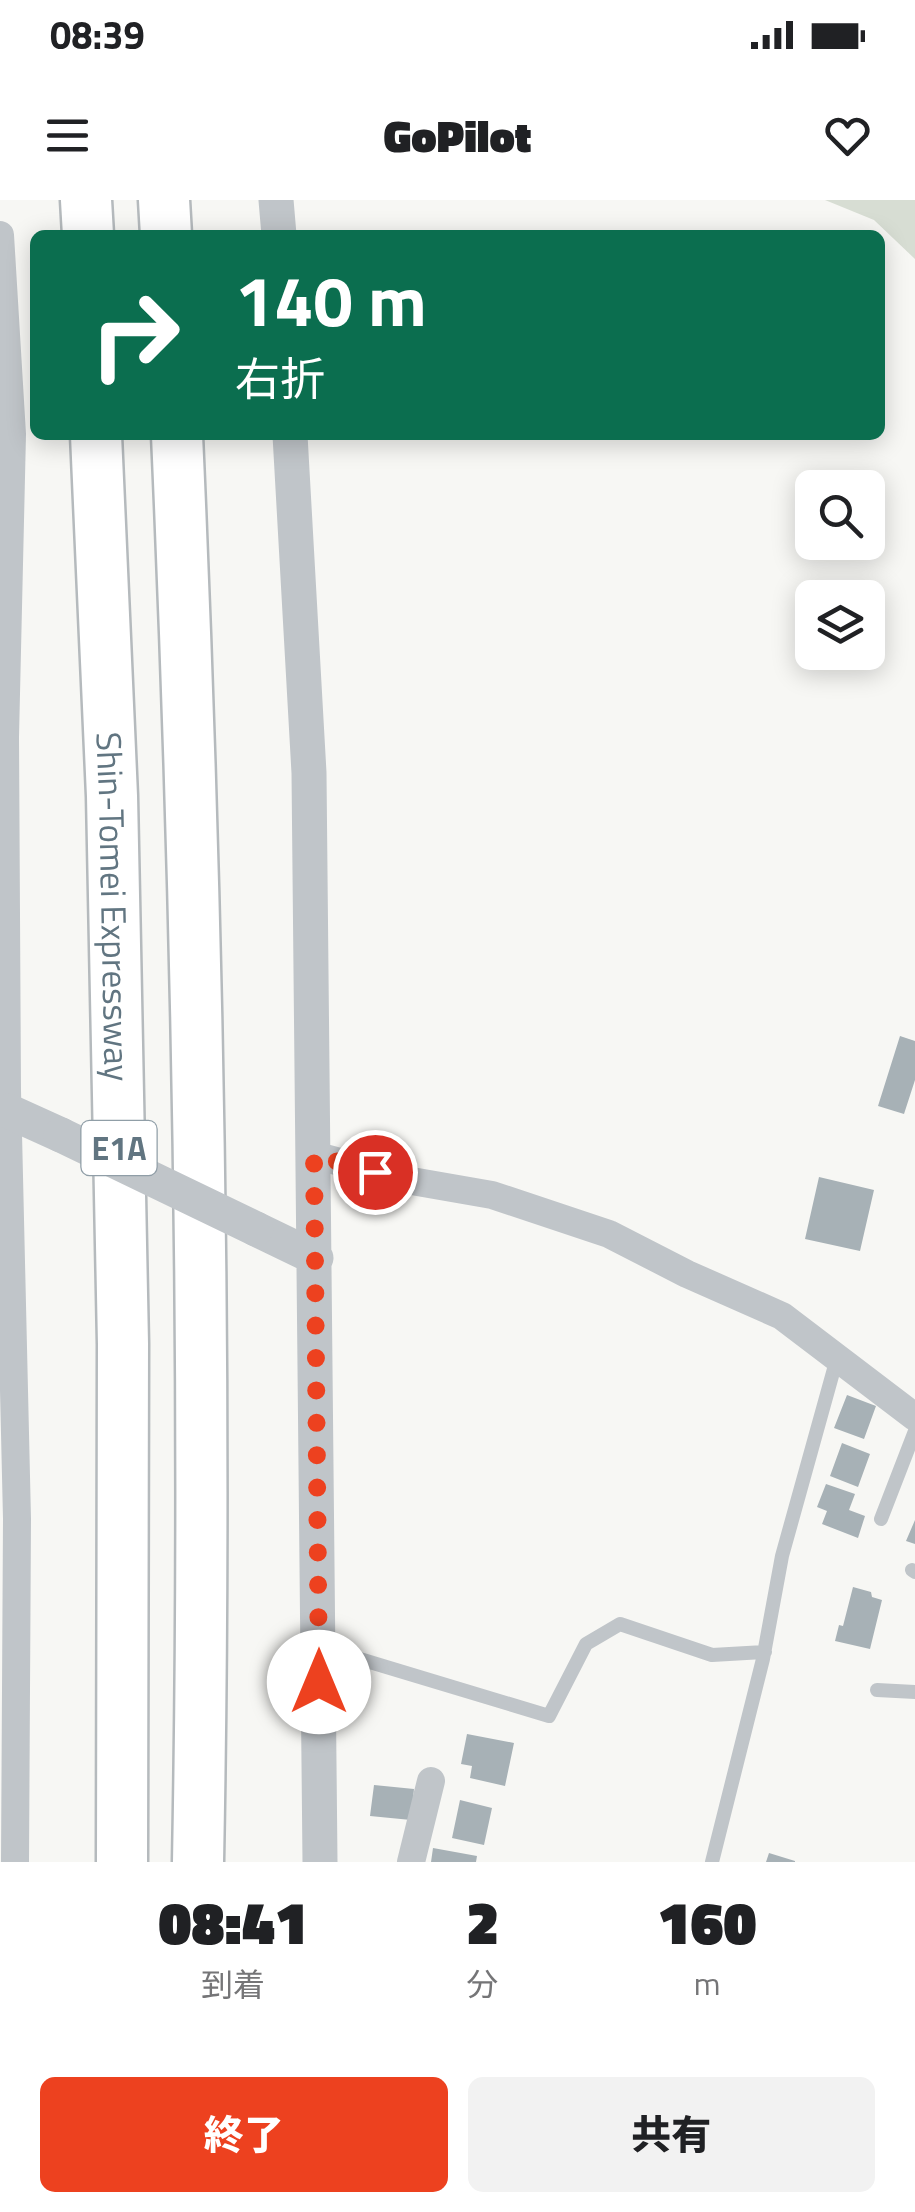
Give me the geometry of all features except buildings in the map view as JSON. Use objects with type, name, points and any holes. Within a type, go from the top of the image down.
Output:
[{"type":"highway","points":[[164,200],[166,230]]},
{"type":"highway","name":"Shin-Tomei Expressway","points":[[96,440],[112,796],[122,1324],[122,1862]]},
{"type":"highway","name":"E1A","points":[[176,440],[191,753],[200,1285],[198,1862]]},
{"type":"street","points":[[276,200],[278,230]]},
{"type":"street","points":[[0,236],[12,434],[5,737],[5,1097],[8,1622],[15,1862]]},
{"type":"street","points":[[290,440],[309,773],[320,1862]]},
{"type":"street","points":[[5,1097],[60,1136],[316,1258]]},
{"type":"street","points":[[314,1155],[406,1180],[492,1195],[609,1234],[782,1316],[915,1417]]},
{"type":"street","points":[[411,1862],[431,1781]]},
{"type":"lane","points":[[712,1862],[764,1652],[782,1556],[836,1358]]},
{"type":"lane","points":[[881,1519],[915,1431]]},
{"type":"lane","points":[[318,1646],[550,1716],[586,1644],[620,1624],[712,1655],[764,1652]]},
{"type":"lane","points":[[877,1690],[915,1692]]},
{"type":"shaded area","points":[[825,200],[915,200],[915,259],[885,230],[874,220]]},
{"type":"route","points":[[319,1682],[314,1155],[375,1172]]}]
